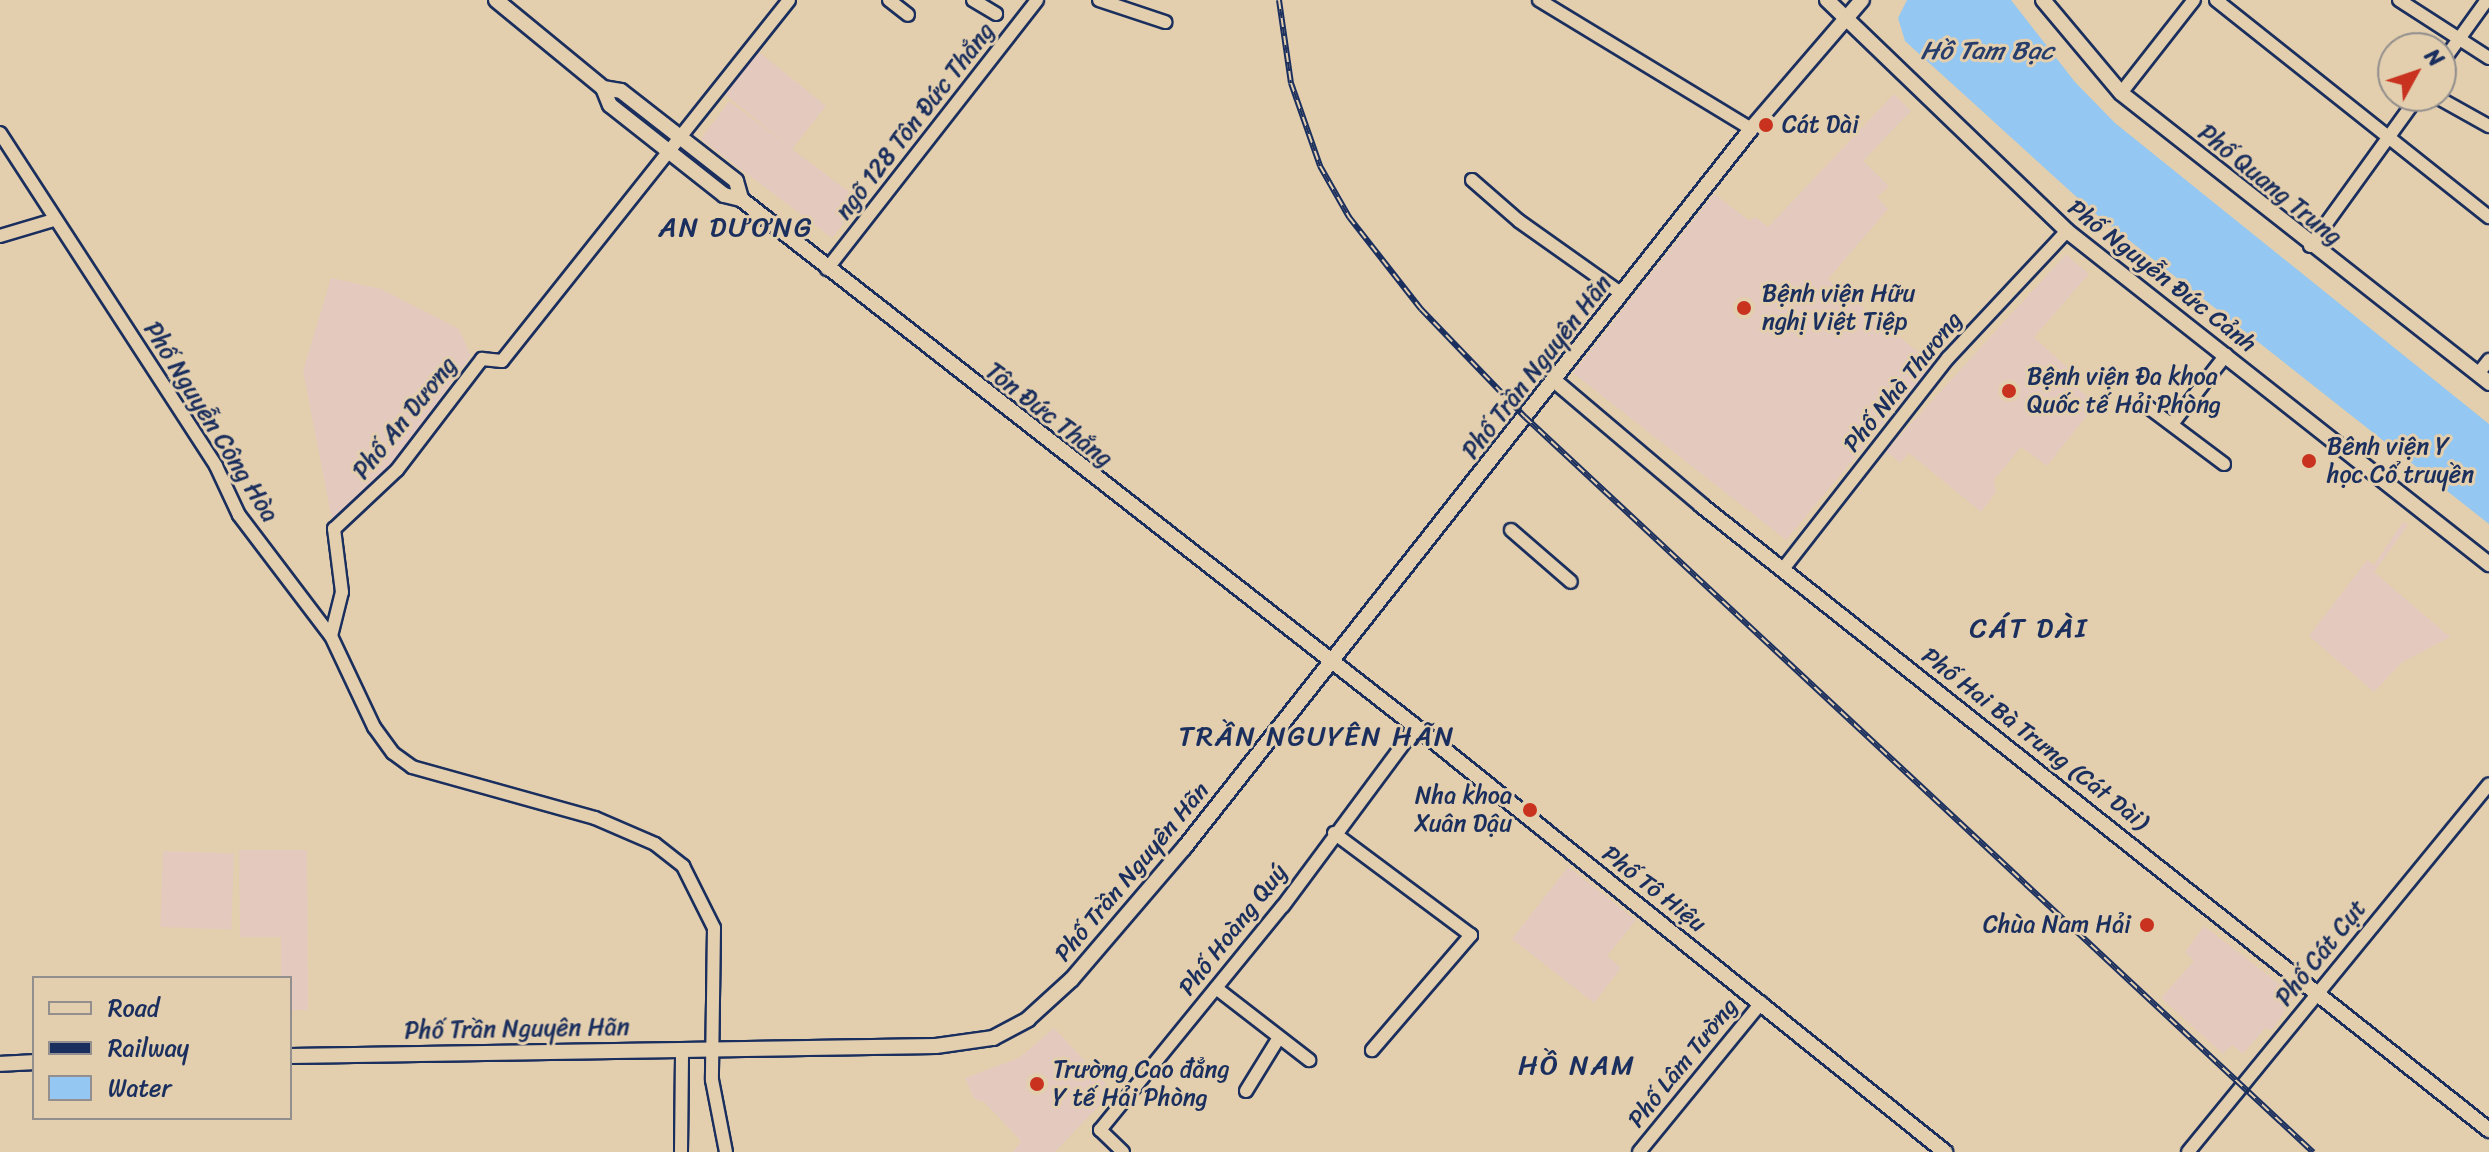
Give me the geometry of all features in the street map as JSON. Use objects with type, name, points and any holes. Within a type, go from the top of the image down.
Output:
[{"type":"main road","name":"Tôn Đức Thắng","points":[[496,0],[603,88],[610,105],[724,195],[741,199],[1332,665]]},
{"type":"main road","name":"Phố Nguyễn Đức Cảnh","points":[[1827,0],[2067,231],[2489,564]]},
{"type":"main road","name":"Phố Trần Nguyên Hãn","points":[[292,1056],[954,1045],[993,1038],[1028,1019],[1072,979],[1332,665],[1751,129],[1862,0]]},
{"type":"main road","name":"Phố Quang Trung","points":[[2043,0],[2121,93],[2310,246],[2483,378]]},
{"type":"main road","name":"Tôn Đức Thắng","points":[[603,88],[621,91],[736,181],[741,199]]},
{"type":"main road","name":"Phố Hai Bà Trưng (Cát Dài)","points":[[1555,381],[1783,569],[2489,1130]]},
{"type":"main road","name":"Phố Tô Hiệu","points":[[1332,665],[1416,727],[1945,1152]]},
{"type":"main road","points":[[0,1064],[32,1062]]},
{"type":"street","points":[[667,150],[789,0]]},
{"type":"street","points":[[889,0],[908,15]]},
{"type":"street","points":[[973,0],[996,14]]},
{"type":"street","name":"ngõ 128 Tôn Đức Thắng","points":[[827,269],[1037,0]]},
{"type":"street","points":[[1099,0],[1165,22]]},
{"type":"street","points":[[1539,0],[1751,129]]},
{"type":"street","points":[[2121,93],[2194,0]]},
{"type":"street","points":[[2216,0],[2489,217]]},
{"type":"street","points":[[2399,0],[2489,58]]},
{"type":"street","points":[[2457,42],[2487,0]]},
{"type":"street","points":[[2457,108],[2489,126]]},
{"type":"street","points":[[2310,246],[2406,112]]},
{"type":"street","name":"Phố Nguyễn Công Hòa","points":[[0,133],[216,466],[239,515],[331,636],[374,727],[393,753],[412,767],[595,818],[655,844],[683,866],[714,928],[711,1050],[726,1152]]},
{"type":"street","name":"Phố An Dương","points":[[331,636],[342,592],[334,529],[397,470],[482,359],[502,361],[667,150]]},
{"type":"street","points":[[1472,180],[1519,221],[1622,294]]},
{"type":"street","points":[[0,236],[54,220]]},
{"type":"street","name":"Phố Nhà Thương","points":[[1783,569],[1948,358],[2067,231]]},
{"type":"street","points":[[2172,424],[2226,355]]},
{"type":"street","points":[[2483,378],[2489,360]]},
{"type":"street","points":[[2144,404],[2224,464]]},
{"type":"street","points":[[1511,530],[1571,582]]},
{"type":"street","name":"Phố Hoàng Quý","points":[[1123,1152],[1100,1130],[1216,988],[1416,727]]},
{"type":"street","name":"Phố Cát Cụt","points":[[2188,1152],[2489,784]]},
{"type":"street","points":[[1334,833],[1471,935],[1372,1050]]},
{"type":"street","points":[[1216,988],[1309,1060]]},
{"type":"street","name":"Phố Lâm Tường","points":[[1639,1152],[1761,1003]]},
{"type":"street","points":[[1246,1091],[1278,1039]]},
{"type":"street","points":[[681,1152],[682,1049]]},
{"type":"shaded area","points":[[755,49],[826,106],[792,149],[861,201],[832,238],[701,139],[729,101],[789,146],[722,92]]},
{"type":"shaded area","name":"Bệnh viện Hữu nghị Việt Tiệp","points":[[1894,94],[1911,111],[1863,161],[1889,186],[1877,197],[1888,209],[1828,279],[1933,364],[1786,540],[1573,373],[1714,194],[1750,221],[1755,217],[1768,227]]},
{"type":"shaded area","name":"Bệnh viện Đa khoa Quốc tế Hải Phòng","points":[[2066,254],[2089,274],[2034,337],[2071,371],[2066,378],[2096,404],[2047,466],[2021,447],[1994,480],[1996,492],[1981,512],[1909,453],[1900,463],[1886,451]]},
{"type":"shaded area","points":[[331,278],[381,289],[459,329],[471,356],[377,484],[333,525],[303,371]]},
{"type":"shaded area","points":[[2403,522],[2408,525],[2374,572],[2450,637],[2401,663],[2374,692],[2309,636],[2367,560],[2374,565]]},
{"type":"shaded area","points":[[239,850],[307,850],[308,1010],[292,1010],[292,976],[281,976],[281,937],[240,937]]},
{"type":"shaded area","points":[[163,851],[234,853],[231,929],[160,927]]},
{"type":"shaded area","points":[[1568,867],[1636,920],[1607,956],[1621,968],[1594,1003],[1512,939]]},
{"type":"shaded area","points":[[2204,926],[2295,996],[2272,1030],[2265,1028],[2243,1054],[2232,1045],[2223,1054],[2161,998],[2194,961],[2185,952]]},
{"type":"shaded area","name":"Trường Cao đẳng Y tế Hải Phòng","points":[[1054,1028],[1113,1091],[1055,1152],[1013,1152],[1021,1141],[984,1102],[974,1099],[965,1078],[1019,1058]]},
{"type":"water","name":"Hồ Tam Bạc","points":[[1907,0],[2011,0],[2075,82],[2115,123],[2489,424],[2489,524],[2092,211],[1905,41],[1898,18]]},
{"type":"railway","points":[[1279,0],[1291,83],[1320,166],[1349,217],[1421,309],[1525,417],[2313,1152]]},
{"type":"place","name":"Cát Dài","points":[[1766,125]]},
{"type":"place","name":"Bệnh viện Hữu nghị Việt Tiệp","points":[[1744,308]]},
{"type":"place","name":"Bệnh viện Đa khoa Quốc tế Hải Phòng","points":[[2009,391]]},
{"type":"place","name":"Bênh viện Y học Cổ truyền","points":[[2309,461]]},
{"type":"place","name":"Nha khoa Xuân Dậu","points":[[1530,810]]},
{"type":"place","name":"Chùa Nam Hải","points":[[2147,925]]},
{"type":"place","name":"Trường Cao đẳng Y tế Hải Phòng","points":[[1037,1084]]},
{"type":"district","name":"AN DƯƠNG","points":[[736,227]]},
{"type":"district","name":"CÁT DÀI","points":[[2029,628]]},
{"type":"district","name":"TRẦN NGUYÊN HÃN","points":[[1317,736]]},
{"type":"district","name":"HỒ NAM","points":[[1577,1065]]}]
